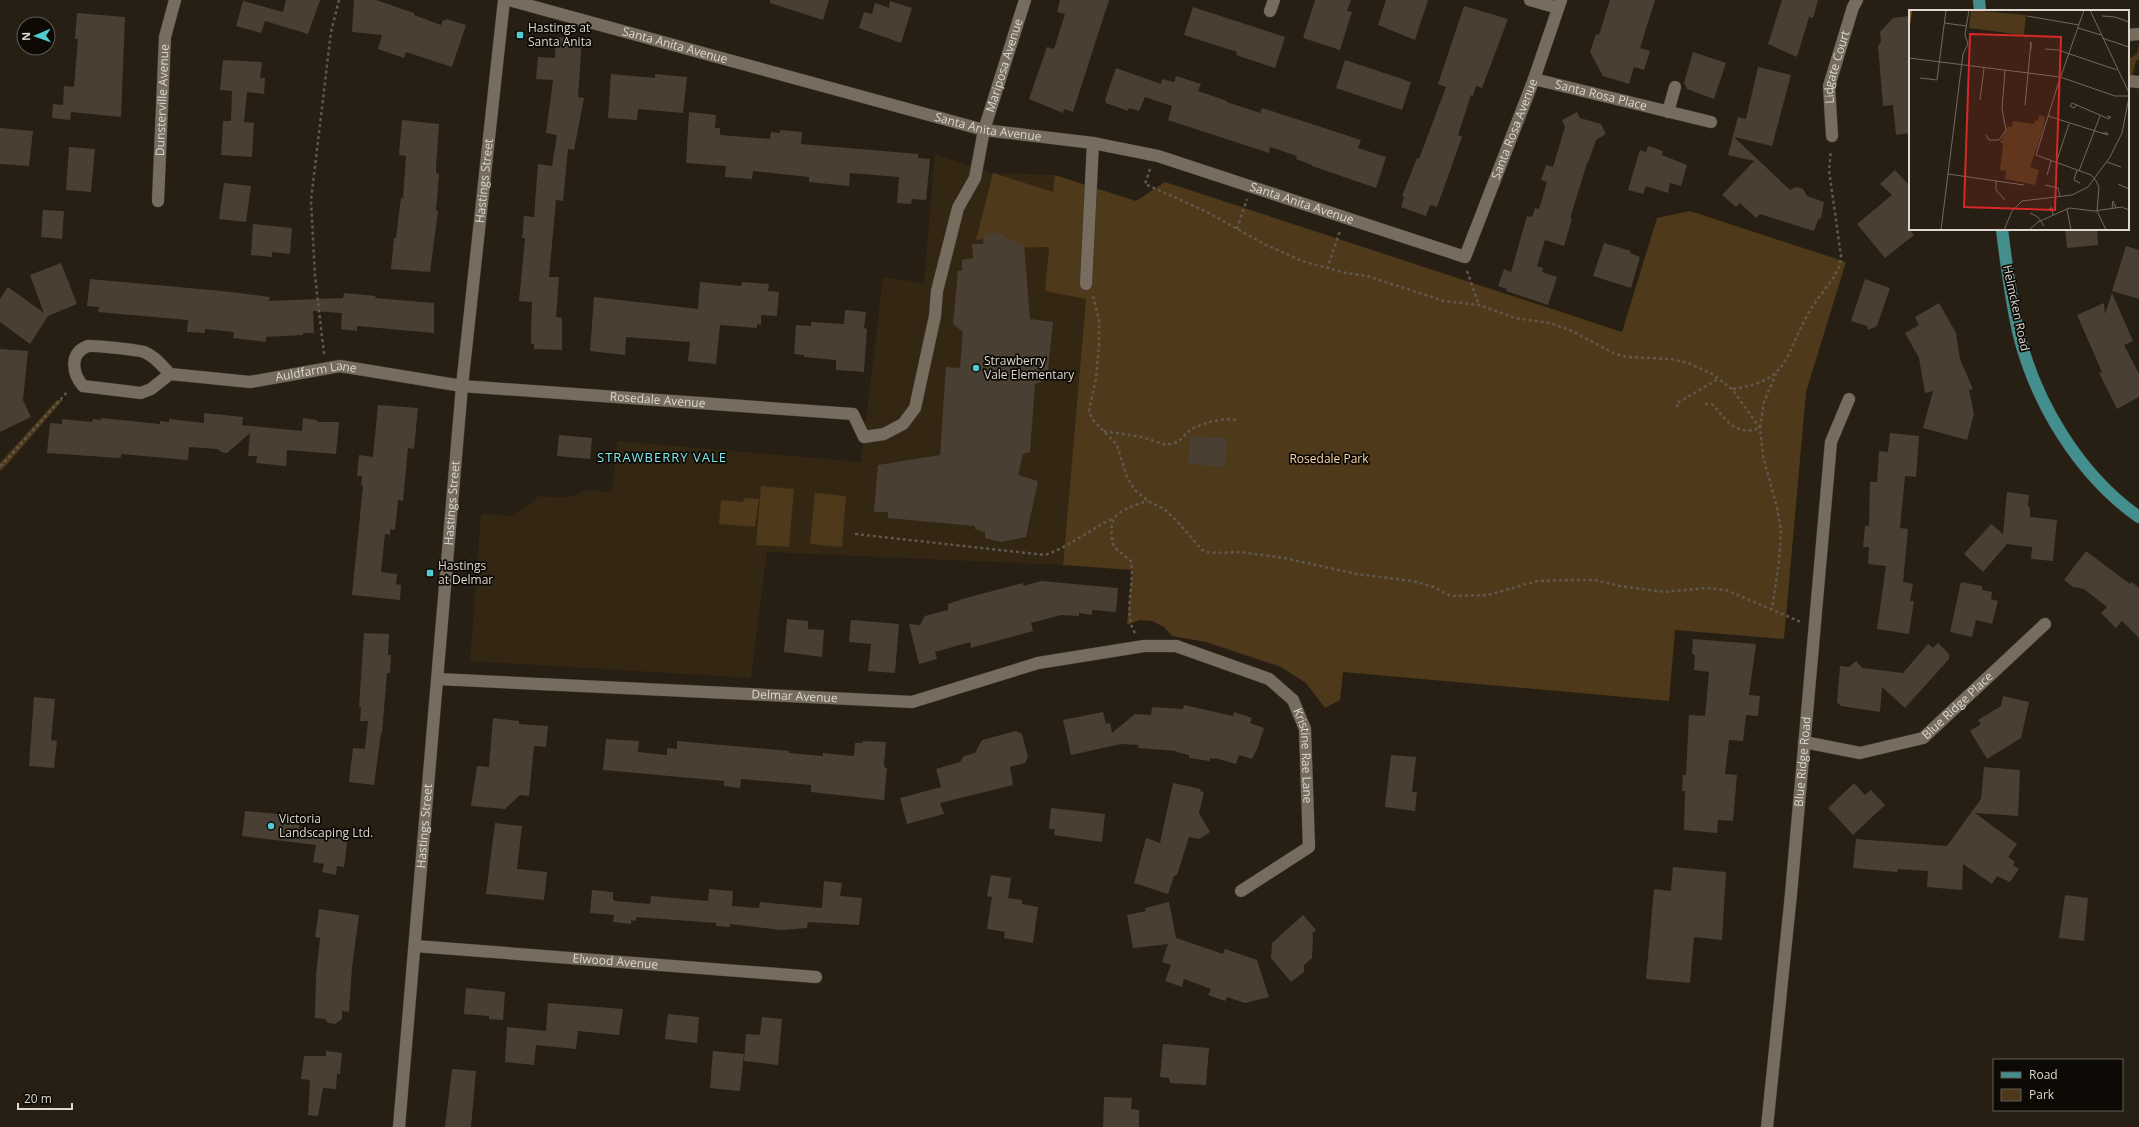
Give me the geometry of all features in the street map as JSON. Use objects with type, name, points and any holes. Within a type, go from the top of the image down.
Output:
[{"type":"main road","points":[[1979,0],[1980,10]]},
{"type":"main road","name":"Helmcken Road","points":[[2002,230],[2008,280],[2018,333],[2030,370],[2048,410],[2072,449],[2101,483],[2139,517]]},
{"type":"street","name":"Dunsterville Avenue","points":[[158,201],[165,37],[175,0]]},
{"type":"street","name":"Hastings Street","points":[[399,1127],[462,386],[504,0]]},
{"type":"street","name":"Santa Anita Avenue","points":[[509,0],[984,130],[1094,143],[1155,156],[1465,258]]},
{"type":"street","name":"Mariposa Avenue","points":[[853,414],[864,437],[884,434],[903,424],[915,408],[935,316],[937,291],[958,208],[975,178],[984,130],[1025,0]]},
{"type":"street","points":[[1530,0],[1559,4]]},
{"type":"street","name":"Lidgate Court","points":[[1832,136],[1829,86],[1853,7],[1857,0]]},
{"type":"street","name":"Santa Rosa Avenue","points":[[1465,258],[1534,79],[1559,4]]},
{"type":"street","points":[[2129,35],[2139,34]]},
{"type":"street","name":"Santa Rosa Place","points":[[1534,79],[1711,122]]},
{"type":"street","points":[[2129,81],[2134,83],[2139,82]]},
{"type":"street","points":[[1668,112],[1675,87]]},
{"type":"street","points":[[1086,284],[1094,143]]},
{"type":"street","points":[[90,346],[144,352],[156,359],[170,374],[151,389],[140,393],[89,388],[80,383],[76,378],[73,369],[75,360],[80,350],[90,346]]},
{"type":"street","name":"Auldfarm Lane","points":[[170,374],[250,382],[340,366],[462,386]]},
{"type":"street","name":"Rosedale Avenue","points":[[462,386],[853,414]]},
{"type":"street","name":"Blue Ridge Road","points":[[1766,1127],[1791,894],[1831,442],[1849,399]]},
{"type":"street","name":"Blue Ridge Place","points":[[1804,742],[1860,753],[1923,738],[2045,624]]},
{"type":"street","name":"Delmar Avenue","points":[[438,679],[912,702],[1038,663],[1144,646]]},
{"type":"street","name":"Kristine Rae Lane","points":[[1144,646],[1176,646],[1269,679],[1292,700],[1305,729],[1308,847],[1241,891]]},
{"type":"street","name":"Elwood Avenue","points":[[415,946],[816,977]]},
{"type":"path","points":[[326,368],[314,276],[311,200],[331,32],[339,0]]},
{"type":"path","points":[[1772,609],[1779,561],[1781,530],[1777,508],[1765,464],[1760,428],[1764,402],[1776,373],[1788,359],[1808,314],[1840,265],[1841,256],[1829,170],[1832,136]]},
{"type":"path","points":[[1155,156],[1145,184],[1207,212],[1237,229],[1302,261],[1367,276],[1444,301],[1479,305],[1515,318],[1550,323],[1572,331],[1615,354],[1628,357],[1669,359],[1686,362],[1718,379],[1732,389],[1760,428]]},
{"type":"path","points":[[1237,229],[1251,187]]},
{"type":"path","points":[[1327,268],[1344,218]]},
{"type":"path","points":[[1465,258],[1467,272],[1479,305]]},
{"type":"path","points":[[1086,284],[1095,301],[1099,320],[1096,379],[1089,410],[1092,419],[1117,445],[1127,477],[1135,490],[1148,501],[1164,509],[1177,521],[1202,550],[1211,553],[1241,552],[1284,558],[1357,574],[1412,581],[1434,587],[1450,596],[1488,595],[1537,581],[1595,580],[1619,586],[1664,592],[1706,588],[1726,590],[1814,628]]},
{"type":"path","points":[[1732,389],[1752,385],[1776,373]]},
{"type":"path","points":[[1678,407],[1676,404],[1718,379]]},
{"type":"path","points":[[0,466],[73,385],[80,383]]},
{"type":"path","points":[[1705,404],[1712,404],[1734,427],[1747,430],[1760,428]]},
{"type":"path","points":[[1104,431],[1142,437],[1166,445],[1178,442],[1191,429],[1209,422],[1226,419],[1238,420]]},
{"type":"path","points":[[855,534],[1045,555],[1061,550],[1078,541],[1102,523],[1114,518],[1121,511],[1148,501]]},
{"type":"path","points":[[1114,518],[1111,526],[1114,547],[1120,553],[1128,556],[1132,565],[1130,599],[1132,628],[1144,646]]},
{"type":"shaded area","name":"Strawberry Vale Elementary","points":[[935,154],[993,173],[1055,175],[1045,290],[1086,299],[1063,565],[767,552],[751,678],[470,661],[481,514],[513,516],[535,501],[538,496],[561,498],[580,494],[584,490],[612,492],[617,441],[861,462],[883,277],[924,283]]},
{"type":"green space","points":[[2139,44],[2139,59],[2136,61],[2132,77],[2129,76],[2129,58],[2137,54]]},
{"type":"green space","name":"Rosedale Park","points":[[993,173],[1053,192],[1055,175],[1136,201],[1165,182],[1622,332],[1657,218],[1690,211],[1846,262],[1806,392],[1784,639],[1675,630],[1669,701],[1343,672],[1340,700],[1325,708],[1306,683],[1281,667],[1206,642],[1172,636],[1164,627],[1152,621],[1140,620],[1127,625],[1132,570],[1063,565],[1086,299],[1045,291],[1049,247],[1008,248],[1007,237],[976,240]]},
{"type":"green space","points":[[57,400],[63,400],[2,470],[0,470],[0,463]]},
{"type":"green space","points":[[761,486],[794,489],[789,547],[756,545]]},
{"type":"green space","points":[[815,493],[846,496],[842,547],[810,544]]},
{"type":"green space","points":[[744,498],[759,499],[755,527],[719,524],[721,500],[743,502]]},
{"type":"building","points":[[286,0],[320,0],[308,34],[265,21],[261,33],[236,26],[243,1],[283,12]]},
{"type":"building","points":[[354,0],[376,0],[414,13],[414,15],[441,25],[443,20],[446,19],[466,25],[452,67],[406,52],[404,58],[378,49],[382,35],[352,32]]},
{"type":"building","points":[[770,0],[829,0],[823,20],[770,3]]},
{"type":"building","points":[[1060,0],[1109,0],[1073,112],[1064,109],[1063,113],[1029,99],[1047,47],[1054,49],[1065,14],[1057,12]]},
{"type":"building","points":[[1315,0],[1351,0],[1347,11],[1352,12],[1340,50],[1303,38]]},
{"type":"building","points":[[1386,0],[1428,0],[1415,40],[1378,25]]},
{"type":"building","points":[[1610,0],[1655,0],[1640,48],[1650,51],[1644,70],[1634,67],[1629,84],[1603,76],[1590,52],[1596,34],[1599,35]]},
{"type":"building","points":[[1782,0],[1818,0],[1813,18],[1809,17],[1797,57],[1768,44]]},
{"type":"building","points":[[890,1],[912,8],[901,43],[859,28],[864,12],[872,14],[875,3],[889,8]]},
{"type":"building","points":[[1464,6],[1508,19],[1482,88],[1476,86],[1473,96],[1471,95],[1458,135],[1462,137],[1437,207],[1430,205],[1426,216],[1401,207],[1404,197],[1402,196],[1417,158],[1419,159],[1446,87],[1438,84]]},
{"type":"building","points":[[1193,7],[1285,37],[1275,68],[1236,55],[1237,52],[1184,35]]},
{"type":"building","points":[[77,13],[125,17],[121,117],[71,112],[70,120],[52,118],[53,104],[63,105],[64,86],[74,87],[78,39],[75,39]]},
{"type":"building","points":[[1909,16],[1909,133],[1896,135],[1893,105],[1883,106],[1878,46],[1881,42],[1880,32],[1893,18]]},
{"type":"building","points":[[556,37],[582,39],[578,97],[584,98],[574,150],[568,149],[563,201],[556,200],[549,277],[559,277],[556,317],[562,318],[562,350],[534,349],[534,344],[531,344],[532,302],[519,301],[525,238],[522,238],[524,216],[534,217],[538,164],[552,166],[557,135],[546,133],[553,80],[536,79],[538,57],[555,58]]},
{"type":"building","points":[[1693,52],[1726,63],[1714,99],[1687,89],[1684,83]]},
{"type":"building","points":[[223,60],[262,62],[260,78],[265,78],[264,94],[247,92],[244,122],[254,123],[252,157],[221,155],[223,121],[231,121],[232,91],[220,90]]},
{"type":"building","points":[[1345,60],[1411,82],[1402,110],[1336,88]]},
{"type":"building","points":[[1758,67],[1791,75],[1772,146],[1734,137],[1790,190],[1796,187],[1803,189],[1807,196],[1824,202],[1821,218],[1818,220],[1814,231],[1760,214],[1756,218],[1740,203],[1736,207],[1722,195],[1754,161],[1728,155],[1738,117],[1746,119]]},
{"type":"building","points":[[1116,68],[1161,84],[1162,79],[1174,82],[1176,76],[1201,84],[1198,91],[1227,102],[1260,113],[1262,108],[1361,140],[1358,148],[1386,157],[1376,188],[1312,166],[1296,159],[1297,156],[1270,147],[1269,153],[1168,120],[1172,106],[1145,97],[1139,111],[1129,108],[1128,111],[1106,103],[1105,100]]},
{"type":"building","points":[[611,74],[655,78],[655,74],[687,77],[683,113],[638,109],[637,120],[608,118]]},
{"type":"building","points":[[689,112],[716,115],[715,128],[720,128],[720,135],[770,139],[771,132],[780,133],[780,130],[802,132],[801,144],[918,154],[918,158],[930,159],[926,200],[912,199],[911,204],[897,203],[899,177],[850,173],[849,186],[809,182],[809,177],[753,171],[752,179],[725,177],[726,166],[686,163]]},
{"type":"building","points":[[1577,112],[1580,118],[1601,124],[1606,134],[1596,140],[1587,163],[1570,219],[1572,219],[1564,246],[1545,240],[1537,266],[1543,268],[1542,272],[1557,277],[1548,305],[1506,291],[1507,289],[1498,286],[1504,269],[1511,272],[1527,216],[1532,217],[1535,208],[1539,209],[1547,182],[1541,180],[1546,165],[1553,167],[1565,127],[1562,120]]},
{"type":"building","points":[[402,120],[439,124],[436,166],[436,173],[439,174],[436,211],[438,211],[430,272],[391,269],[394,238],[396,238],[401,198],[403,198],[406,156],[399,155]]},
{"type":"building","points":[[0,128],[33,131],[29,166],[0,164]]},
{"type":"building","points":[[1648,146],[1663,151],[1662,155],[1687,165],[1681,186],[1670,183],[1668,193],[1646,186],[1643,194],[1628,190],[1640,150],[1646,152]]},
{"type":"building","points":[[69,147],[95,149],[91,192],[66,190]]},
{"type":"building","points":[[1895,170],[1909,185],[1909,230],[1914,235],[1885,258],[1857,224],[1892,195],[1880,184]]},
{"type":"building","points":[[224,183],[251,186],[246,222],[219,219]]},
{"type":"building","points":[[43,210],[64,211],[62,239],[41,237]]},
{"type":"building","points":[[253,224],[292,228],[290,254],[272,252],[272,257],[251,255]]},
{"type":"building","points":[[2065,230],[2097,230],[2098,245],[2067,248]]},
{"type":"building","points":[[985,233],[1001,233],[1002,236],[1024,245],[1030,319],[1053,322],[1047,380],[1035,384],[1030,452],[1023,454],[1018,475],[1038,481],[1026,537],[1001,542],[985,538],[985,532],[975,529],[975,526],[888,518],[888,512],[874,512],[878,465],[940,455],[946,367],[960,368],[963,332],[953,324],[958,271],[962,271],[962,260],[973,258],[972,244],[983,244]]},
{"type":"building","points":[[1604,243],[1631,251],[1630,253],[1640,257],[1631,288],[1593,276]]},
{"type":"building","points":[[2126,246],[2139,250],[2139,299],[2112,291]]},
{"type":"building","points":[[61,263],[77,304],[48,316],[30,344],[0,322],[0,299],[8,287],[44,313],[30,275]]},
{"type":"building","points":[[90,279],[222,291],[270,297],[269,301],[343,298],[344,293],[376,296],[375,298],[434,303],[434,333],[357,326],[357,331],[341,329],[342,313],[313,311],[314,333],[266,337],[266,342],[233,338],[234,332],[205,329],[205,333],[187,332],[188,320],[98,312],[99,307],[87,306]]},
{"type":"building","points":[[1865,279],[1890,288],[1877,326],[1868,330],[1867,326],[1851,321]]},
{"type":"building","points":[[700,282],[741,286],[742,282],[769,284],[768,291],[779,292],[777,316],[761,315],[761,325],[757,324],[757,328],[720,325],[716,364],[688,361],[690,342],[626,337],[625,355],[590,351],[594,297],[698,309]]},
{"type":"building","points":[[2112,293],[2133,341],[2124,345],[2139,374],[2139,397],[2117,409],[2099,373],[2102,372],[2077,315],[2104,303],[2105,314]]},
{"type":"building","points":[[1939,303],[1956,333],[1960,359],[1973,389],[1969,390],[1974,414],[1967,440],[1923,428],[1933,391],[1925,393],[1919,358],[1905,333],[1919,325],[1915,317]]},
{"type":"building","points":[[845,310],[866,312],[864,328],[867,329],[864,372],[836,370],[836,360],[804,357],[804,355],[794,354],[796,325],[811,326],[811,322],[844,324]]},
{"type":"building","points":[[0,349],[28,351],[23,400],[31,417],[0,432]]},
{"type":"building","points":[[378,405],[418,408],[414,449],[408,448],[403,501],[398,500],[395,530],[390,529],[390,535],[385,534],[381,572],[397,574],[396,584],[401,585],[400,600],[352,595],[363,486],[361,485],[362,476],[357,476],[359,455],[373,457]]},
{"type":"building","points":[[204,413],[243,417],[242,425],[302,431],[303,418],[317,420],[317,422],[339,422],[336,454],[287,450],[286,466],[256,463],[257,456],[248,456],[250,433],[227,453],[221,452],[218,449],[189,447],[188,460],[121,454],[121,457],[119,458],[47,453],[50,423],[62,424],[62,419],[92,422],[93,419],[101,420],[101,418],[160,424],[160,421],[169,422],[169,419],[204,423]]},
{"type":"building","points":[[1890,433],[1919,436],[1916,477],[1905,476],[1900,528],[1908,529],[1903,582],[1913,584],[1910,601],[1914,601],[1909,634],[1877,629],[1886,566],[1868,564],[1869,547],[1863,547],[1865,526],[1869,526],[1870,482],[1877,482],[1879,451],[1888,452]]},
{"type":"building","points":[[559,435],[592,438],[590,459],[557,456]]},
{"type":"building","points":[[1190,436],[1227,438],[1225,467],[1188,464]]},
{"type":"building","points":[[2007,492],[2029,495],[2028,507],[2030,507],[2030,517],[2057,520],[2053,561],[2031,559],[2032,547],[2007,544],[1983,572],[1964,554],[1991,524],[2003,534]]},
{"type":"building","points":[[2086,551],[2130,584],[2132,582],[2139,588],[2139,638],[2122,621],[2116,628],[2101,613],[2107,607],[2084,589],[2073,587],[2064,580]]},
{"type":"building","points":[[1041,581],[1118,588],[1116,612],[1092,610],[1092,615],[1079,613],[1079,616],[1061,615],[1031,623],[1033,631],[971,648],[970,642],[935,652],[937,659],[919,664],[909,624],[920,625],[925,616],[948,610],[948,604],[966,598],[1023,583],[1023,586]]},
{"type":"building","points":[[1961,582],[1982,586],[1982,590],[1992,592],[1991,599],[1998,601],[1992,624],[1976,620],[1972,637],[1950,632]]},
{"type":"building","points":[[787,619],[808,621],[808,629],[824,630],[822,657],[784,652]]},
{"type":"building","points":[[851,620],[899,624],[895,673],[868,671],[871,644],[849,642]]},
{"type":"building","points":[[364,633],[389,634],[388,655],[391,655],[390,673],[387,673],[382,733],[374,785],[349,782],[353,748],[365,749],[368,721],[360,721],[361,707],[359,707]]},
{"type":"building","points":[[1693,639],[1756,644],[1749,695],[1760,696],[1758,716],[1746,715],[1743,741],[1729,740],[1725,774],[1737,775],[1733,821],[1718,820],[1717,833],[1684,830],[1685,791],[1682,791],[1683,775],[1686,775],[1689,715],[1705,716],[1709,672],[1694,670],[1695,655],[1692,654]]},
{"type":"building","points":[[1938,643],[1949,654],[1949,659],[1905,708],[1882,687],[1880,712],[1841,706],[1837,702],[1840,666],[1849,667],[1856,661],[1862,668],[1903,673],[1928,644],[1933,648]]},
{"type":"building","points":[[2003,696],[2029,702],[2021,738],[1987,759],[1970,731],[1981,724],[1978,720],[2001,706]]},
{"type":"building","points":[[34,697],[55,699],[51,740],[57,741],[54,768],[29,766]]},
{"type":"building","points":[[1184,705],[1233,716],[1234,712],[1252,718],[1250,723],[1264,728],[1252,759],[1239,755],[1236,764],[1215,758],[1210,758],[1210,761],[1189,758],[1189,755],[1176,751],[1138,748],[1139,745],[1121,744],[1071,755],[1063,720],[1103,712],[1106,724],[1110,723],[1112,733],[1135,714],[1151,715],[1152,707],[1183,709]]},
{"type":"building","points":[[493,718],[519,721],[519,724],[548,726],[546,747],[534,746],[529,796],[520,795],[505,809],[471,806],[477,766],[489,767]]},
{"type":"building","points":[[1016,731],[1022,734],[1028,757],[1025,763],[1010,767],[1013,785],[940,803],[944,814],[907,824],[900,798],[941,787],[936,769],[960,762],[964,756],[975,753],[982,740]]},
{"type":"building","points":[[606,739],[639,741],[638,752],[667,755],[667,748],[677,749],[677,741],[789,751],[789,753],[823,756],[823,753],[854,756],[855,743],[862,743],[863,741],[886,742],[884,764],[885,768],[887,768],[884,800],[811,792],[811,785],[741,779],[740,788],[724,786],[724,781],[603,770]]},
{"type":"building","points":[[1391,755],[1416,757],[1412,792],[1417,792],[1415,811],[1385,807]]},
{"type":"building","points":[[1984,767],[2020,770],[2018,816],[1975,813],[2017,844],[2008,857],[2015,862],[2013,865],[2019,869],[2010,882],[1997,876],[1992,884],[1963,864],[1962,890],[1927,887],[1928,871],[1898,869],[1897,872],[1853,868],[1856,839],[1947,846],[1981,799]]},
{"type":"building","points":[[1173,783],[1201,789],[1200,791],[1204,792],[1199,813],[1210,832],[1199,839],[1189,837],[1177,875],[1174,876],[1168,894],[1134,883],[1146,838],[1160,843]]},
{"type":"building","points":[[1854,783],[1865,795],[1871,790],[1885,805],[1853,835],[1828,808]]},
{"type":"building","points":[[1051,808],[1105,814],[1102,842],[1054,835],[1055,829],[1049,829]]},
{"type":"building","points":[[245,811],[300,816],[299,829],[348,837],[344,867],[337,866],[336,875],[322,872],[324,864],[313,862],[316,845],[242,836]]},
{"type":"building","points":[[495,823],[522,826],[517,869],[547,872],[544,900],[486,894]]},
{"type":"building","points":[[1673,867],[1726,872],[1722,940],[1694,937],[1690,983],[1646,979],[1654,889],[1671,891]]},
{"type":"building","points":[[991,875],[1011,878],[1008,898],[1022,900],[1022,904],[1038,907],[1033,943],[1004,938],[1005,932],[987,929],[992,897],[987,896]]},
{"type":"building","points":[[824,881],[842,883],[840,896],[862,898],[859,925],[808,922],[807,928],[781,930],[730,924],[730,927],[716,926],[716,923],[636,917],[636,921],[631,920],[631,924],[613,922],[614,915],[590,913],[592,890],[613,892],[613,899],[615,901],[650,904],[651,896],[708,901],[709,889],[733,891],[732,906],[759,908],[760,902],[822,908]]},
{"type":"building","points":[[2065,895],[2088,898],[2084,941],[2059,938]]},
{"type":"building","points":[[1169,902],[1176,938],[1223,954],[1225,949],[1257,960],[1269,997],[1245,1003],[1227,997],[1225,1001],[1208,995],[1211,989],[1184,979],[1182,987],[1165,981],[1171,965],[1162,962],[1168,944],[1133,948],[1127,915],[1146,911],[1145,908]]},
{"type":"building","points":[[319,909],[359,915],[352,967],[349,1012],[342,1011],[342,1019],[335,1024],[328,1023],[325,1019],[315,1018],[316,975],[320,938],[315,937]]},
{"type":"building","points":[[1303,915],[1316,930],[1312,934],[1312,958],[1304,965],[1304,972],[1291,982],[1271,958],[1272,943]]},
{"type":"building","points":[[466,988],[505,992],[503,1020],[489,1019],[489,1016],[464,1014]]},
{"type":"building","points":[[548,1003],[623,1009],[619,1035],[578,1031],[576,1049],[536,1045],[534,1065],[505,1062],[507,1027],[546,1031]]},
{"type":"building","points":[[668,1014],[699,1017],[697,1043],[665,1039]]},
{"type":"building","points":[[762,1017],[782,1019],[778,1065],[744,1061],[746,1034],[760,1035]]},
{"type":"building","points":[[1163,1044],[1209,1048],[1206,1085],[1170,1083],[1169,1078],[1160,1077]]},
{"type":"building","points":[[326,1051],[342,1053],[340,1074],[337,1074],[336,1089],[323,1088],[318,1116],[308,1115],[310,1080],[301,1079],[304,1056],[326,1056]]},
{"type":"building","points":[[713,1051],[744,1054],[740,1091],[710,1088]]},
{"type":"building","points":[[452,1069],[476,1071],[471,1127],[445,1127]]},
{"type":"building","points":[[1104,1097],[1132,1098],[1131,1109],[1139,1110],[1139,1127],[1103,1127]]},
{"type":"place","name":"Hastings at Santa Anita","points":[[520,35]]},
{"type":"place","name":"Strawberry Vale Elementary","points":[[976,368]]},
{"type":"place","name":"Hastings at Delmar","points":[[430,573]]},
{"type":"place","name":"Victoria Landscaping Ltd.","points":[[271,826]]},
{"type":"district","name":"STRAWBERRY VALE","points":[[662,457]]}]
